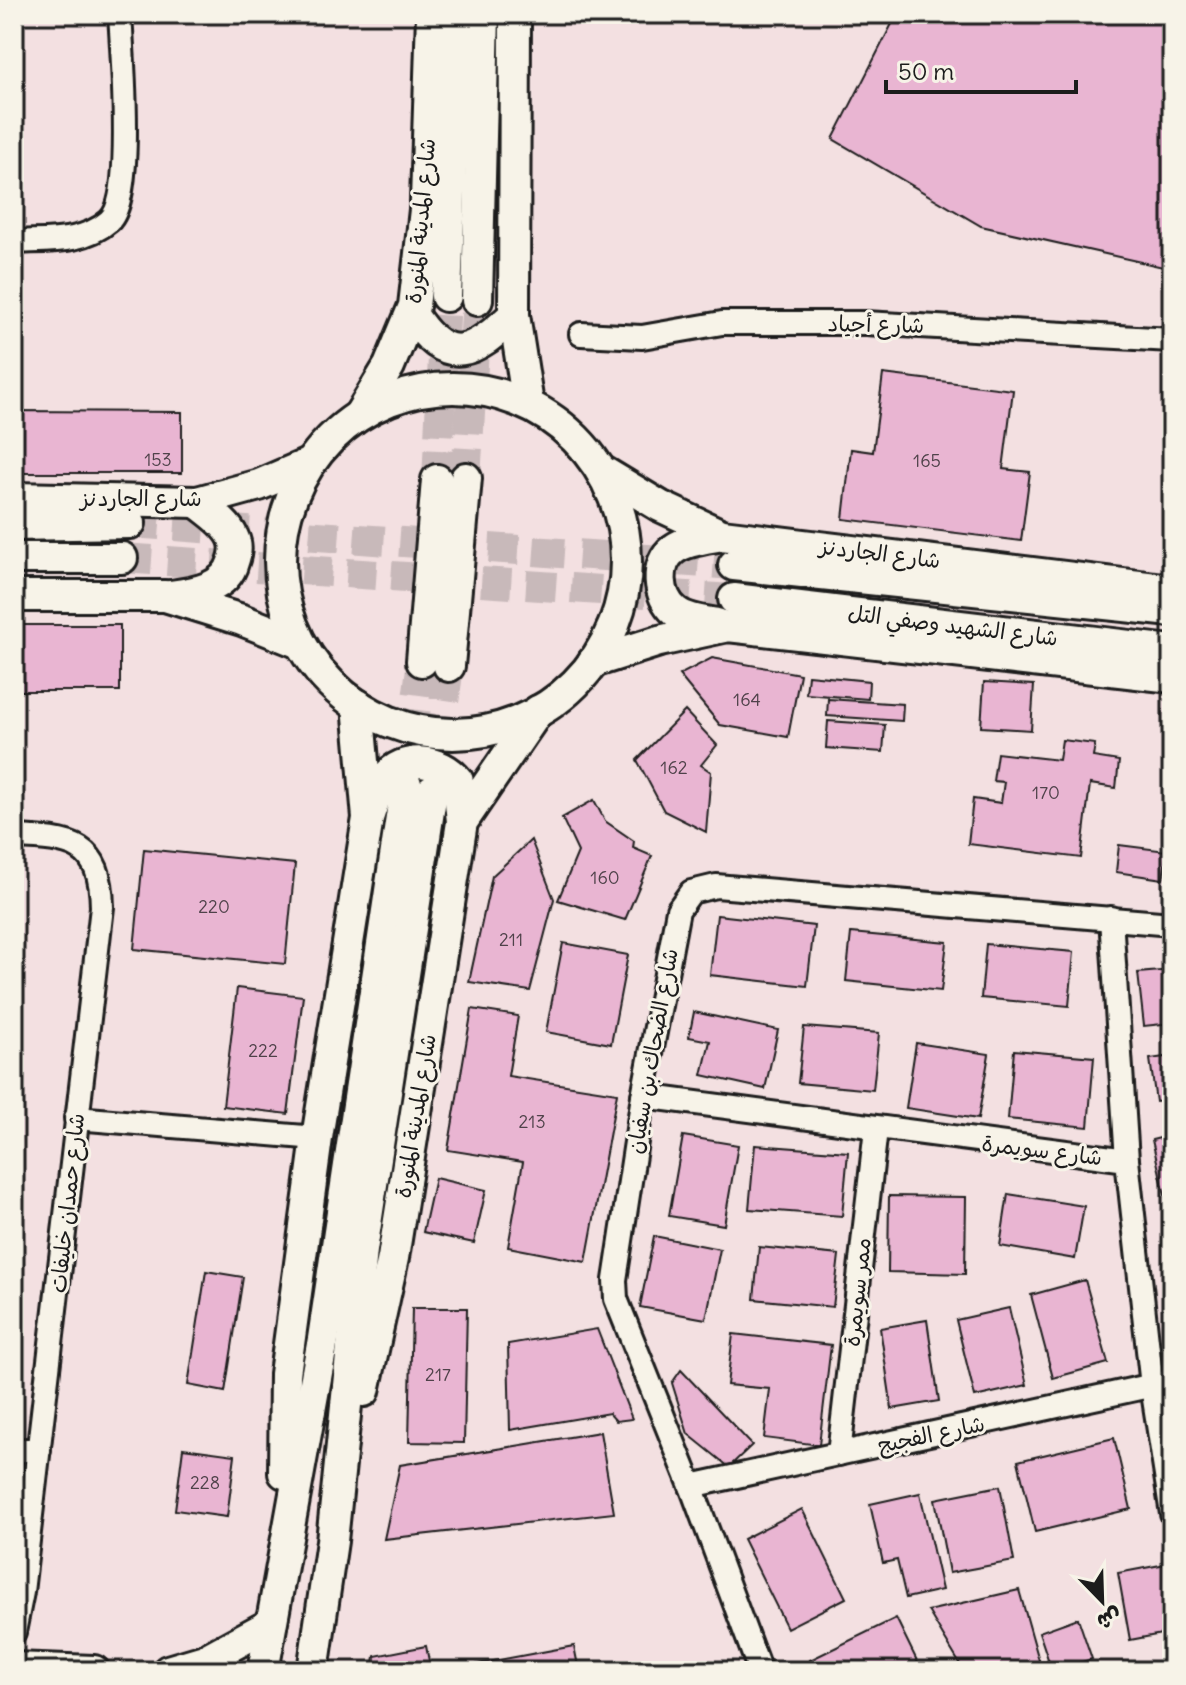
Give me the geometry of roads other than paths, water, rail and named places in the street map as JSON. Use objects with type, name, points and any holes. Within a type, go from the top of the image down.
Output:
[{"type":"street","points":[[14,242],[65,240],[94,232],[112,219],[119,197],[125,152],[120,14]]},
{"type":"street","name":"شارع المدينة المنورة","points":[[359,415],[389,366],[412,314],[420,272],[426,201],[432,14]]},
{"type":"street","name":"شارع المدينة المنورة","points":[[446,296],[457,14]]},
{"type":"street","points":[[477,300],[484,14]]},
{"type":"street","points":[[515,14],[514,315],[528,404]]},
{"type":"street","points":[[412,314],[431,337],[446,347],[463,350],[483,344],[514,315]]},
{"type":"street","name":"شارع أجياد","points":[[581,334],[642,337],[722,323],[865,323],[1172,340]]},
{"type":"street","points":[[442,388],[486,391],[528,404],[570,432],[602,471],[622,517],[627,568],[617,617],[593,662],[569,689],[539,711],[494,729],[447,734],[401,726],[358,705],[325,678],[300,643],[286,608],[280,571],[281,546],[292,497],[310,463],[332,437],[359,415],[385,402],[442,388]]},
{"type":"street","name":"شارع الجاردنز","points":[[14,498],[197,502],[259,485],[310,463]]},
{"type":"street","name":"شارع الجاردنز","points":[[602,471],[660,506],[722,535],[1172,590]]},
{"type":"street","points":[[436,663],[452,479]]},
{"type":"street","points":[[14,596],[165,596],[196,592],[217,584],[231,572],[236,553],[234,538],[224,524],[197,502]]},
{"type":"street","points":[[14,525],[130,523]]},
{"type":"street","points":[[722,535],[675,547],[664,561],[660,577],[665,598],[677,614],[701,622],[731,612],[1172,677]]},
{"type":"street","points":[[14,558],[122,558]]},
{"type":"street","name":"شارع الشهيد وصفي التل","points":[[734,565],[1172,611]]},
{"type":"street","points":[[165,596],[242,620],[300,643]]},
{"type":"street","points":[[593,662],[659,641],[731,612]]},
{"type":"street","name":"شارع الشهيد وصفي التل","points":[[731,612],[1172,651]]},
{"type":"street","name":"شارع المدينة المنورة","points":[[284,1547],[285,1374],[317,1138],[368,818],[358,705]]},
{"type":"street","name":"شارع المدينة المنورة","points":[[332,1541],[393,1258],[462,822],[539,711]]},
{"type":"street","points":[[368,818],[388,775],[426,761],[443,766],[458,781],[462,822]]},
{"type":"street","name":"شارع المدينة المنورة","points":[[263,1671],[419,787],[362,1250],[332,1541],[313,1671]]},
{"type":"street","name":"شارع حمدان خليفات","points":[[14,837],[61,840],[79,847],[92,860],[101,881],[102,907],[22,1592],[14,1632]]},
{"type":"street","name":"شارع الضحاك بن سفيان","points":[[760,1671],[691,1486],[616,1299],[615,1280],[643,1096],[678,910],[691,892],[716,886],[1172,924]]},
{"type":"street","points":[[1111,918],[1127,1160]]},
{"type":"street","name":"شارع سويمرة","points":[[643,1096],[1127,1160],[1162,1383],[1172,1514]]},
{"type":"street","points":[[76,1118],[317,1138]]},
{"type":"street","name":"ممر سويمرة","points":[[839,1454],[876,1129]]},
{"type":"street","name":"شارع الفجيج","points":[[691,1486],[1162,1383]]},
{"type":"street","points":[[14,1450],[39,1450]]},
{"type":"street","points":[[168,1671],[205,1660],[271,1624]]},
{"type":"street","points":[[14,1668],[94,1671]]},
{"type":"tunnel","points":[[437,480],[446,296]]},
{"type":"tunnel","points":[[466,478],[477,300]]},
{"type":"tunnel","points":[[130,523],[734,565]]},
{"type":"tunnel","points":[[122,558],[734,599]]},
{"type":"tunnel","points":[[406,784],[422,661]]},
{"type":"tunnel","points":[[432,789],[449,666]]}]
